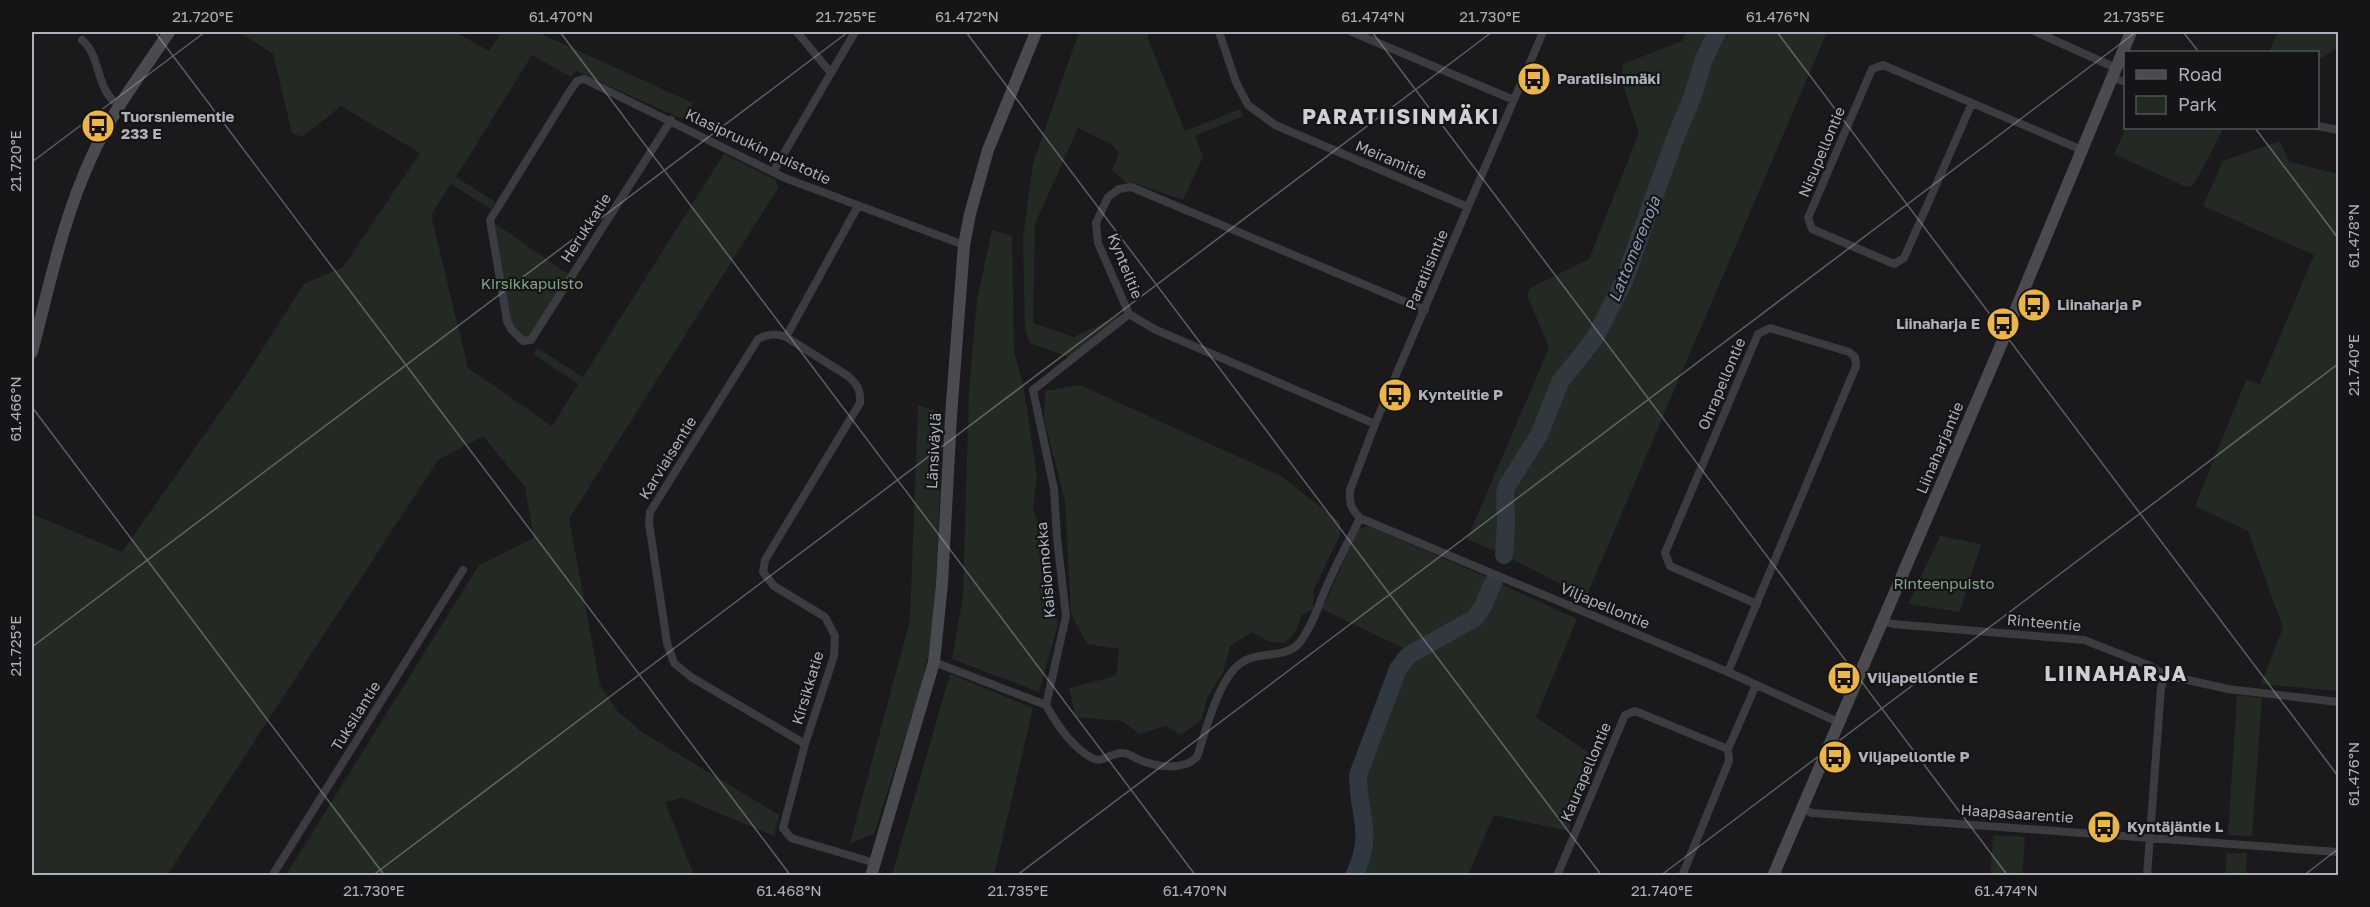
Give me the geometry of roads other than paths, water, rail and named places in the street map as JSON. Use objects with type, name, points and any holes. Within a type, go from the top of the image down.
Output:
[{"type":"main road","points":[[32,352],[59,250],[82,177],[120,106],[169,32]]},
{"type":"main road","name":"Länsiväylä","points":[[873,869],[934,662],[942,584],[951,416],[964,245],[979,177],[988,150],[1036,32]]},
{"type":"main road","name":"Liinaharjantie","points":[[1773,876],[2132,32]]},
{"type":"street","points":[[797,32],[830,72]]},
{"type":"street","points":[[773,172],[855,32]]},
{"type":"street","name":"Meiramitie","points":[[1219,32],[1236,82],[1248,105],[1275,125],[1468,207]]},
{"type":"street","points":[[1352,32],[1514,100]]},
{"type":"street","name":"Paratiisintie","points":[[1360,518],[1352,509],[1349,499],[1350,490],[1375,424],[1543,32]]},
{"type":"street","points":[[2036,32],[2124,81]]},
{"type":"street","points":[[82,40],[92,51],[105,89],[120,106]]},
{"type":"street","name":"Nisupellontie","points":[[1972,103],[1904,258],[1894,264],[1812,230],[1808,218],[1872,69],[1883,64],[2082,150]]},
{"type":"street","name":"Klasipruukin puistotie","points":[[577,81],[584,79],[773,172],[964,245]]},
{"type":"street","name":"Herukkatie","points":[[577,81],[490,220],[507,321],[511,329],[523,341],[531,340],[671,120]]},
{"type":"street","points":[[2319,126],[2338,130]]},
{"type":"street","name":"Kyntelitie","points":[[1375,424],[1154,329],[1129,314],[1098,243],[1096,223],[1108,197],[1119,189],[1131,187],[1425,310]]},
{"type":"street","points":[[786,337],[858,206]]},
{"type":"street","name":"Kaisionnokka","points":[[1046,705],[1066,616],[1054,489],[1033,390],[1129,314]]},
{"type":"street","name":"Ohrapellontie","points":[[1728,672],[1757,604],[1856,366],[1855,357],[1849,352],[1770,328],[1758,334],[1665,553],[1670,566],[1757,604]]},
{"type":"street","name":"Karviaisentie","points":[[786,337],[768,334],[758,339],[650,512],[649,523],[667,643],[674,663],[691,677],[805,744]]},
{"type":"street","name":"Kirsikkatie","points":[[786,337],[848,376],[856,382],[861,392],[860,403],[765,560],[763,572],[774,586],[825,617],[835,636],[834,656],[805,744],[783,824],[787,835],[873,869]]},
{"type":"street","points":[[934,662],[1046,705],[1053,717],[1080,748],[1094,760],[1102,760],[1123,753],[1154,764],[1176,767],[1191,763],[1197,757],[1227,678],[1234,670],[1242,662],[1292,650],[1299,643],[1314,619],[1326,588],[1360,518]]},
{"type":"street","name":"Viljapellontie","points":[[1360,518],[1728,672],[1838,722]]},
{"type":"street","name":"Tuksilantie","points":[[272,876],[464,570]]},
{"type":"street","name":"Rinteentie","points":[[1882,621],[1893,624],[2084,640],[2148,665],[2165,675],[2228,689],[2338,702]]},
{"type":"street","points":[[2147,876],[2161,688],[2165,675]]},
{"type":"street","points":[[1682,876],[1730,761],[1728,749],[1756,686]]},
{"type":"street","name":"Kaurapellontie","points":[[1557,876],[1625,715],[1635,711],[1728,749]]},
{"type":"street","name":"Haapasaarentie","points":[[1803,809],[1812,813],[2338,852]]},
{"type":"waterway","name":"Lattomerenoja","points":[[1504,555],[1507,486],[1540,433],[1560,382],[1595,338],[1624,281],[1674,141],[1692,98],[1704,59],[1717,32]]},
{"type":"waterway","name":"Lattomerenoja","points":[[1354,876],[1360,861],[1364,836],[1358,775],[1398,669],[1407,657],[1416,651],[1475,618],[1494,581]]},
{"type":"place","name":"Paratiisinmäki","points":[[1534,79]]},
{"type":"place","name":"Tuorsniementie 233 E","points":[[98,126]]},
{"type":"place","name":"Liinaharja P","points":[[2034,305]]},
{"type":"place","name":"Liinaharja E","points":[[2003,324]]},
{"type":"place","name":"Kyntelitie P","points":[[1395,395]]},
{"type":"place","name":"Viljapellontie E","points":[[1844,678]]},
{"type":"place","name":"Viljapellontie P","points":[[1835,757]]},
{"type":"place","name":"Kyntäjäntie L","points":[[2104,827]]},
{"type":"district","name":"PARATIISINMÄKI","points":[[1401,117]]},
{"type":"district","name":"LIINAHARJA","points":[[2116,674]]},
{"type":"park label","name":"Kirsikkapuisto","points":[[532,284]]},
{"type":"park label","name":"Rinteenpuisto","points":[[1944,584]]}]
